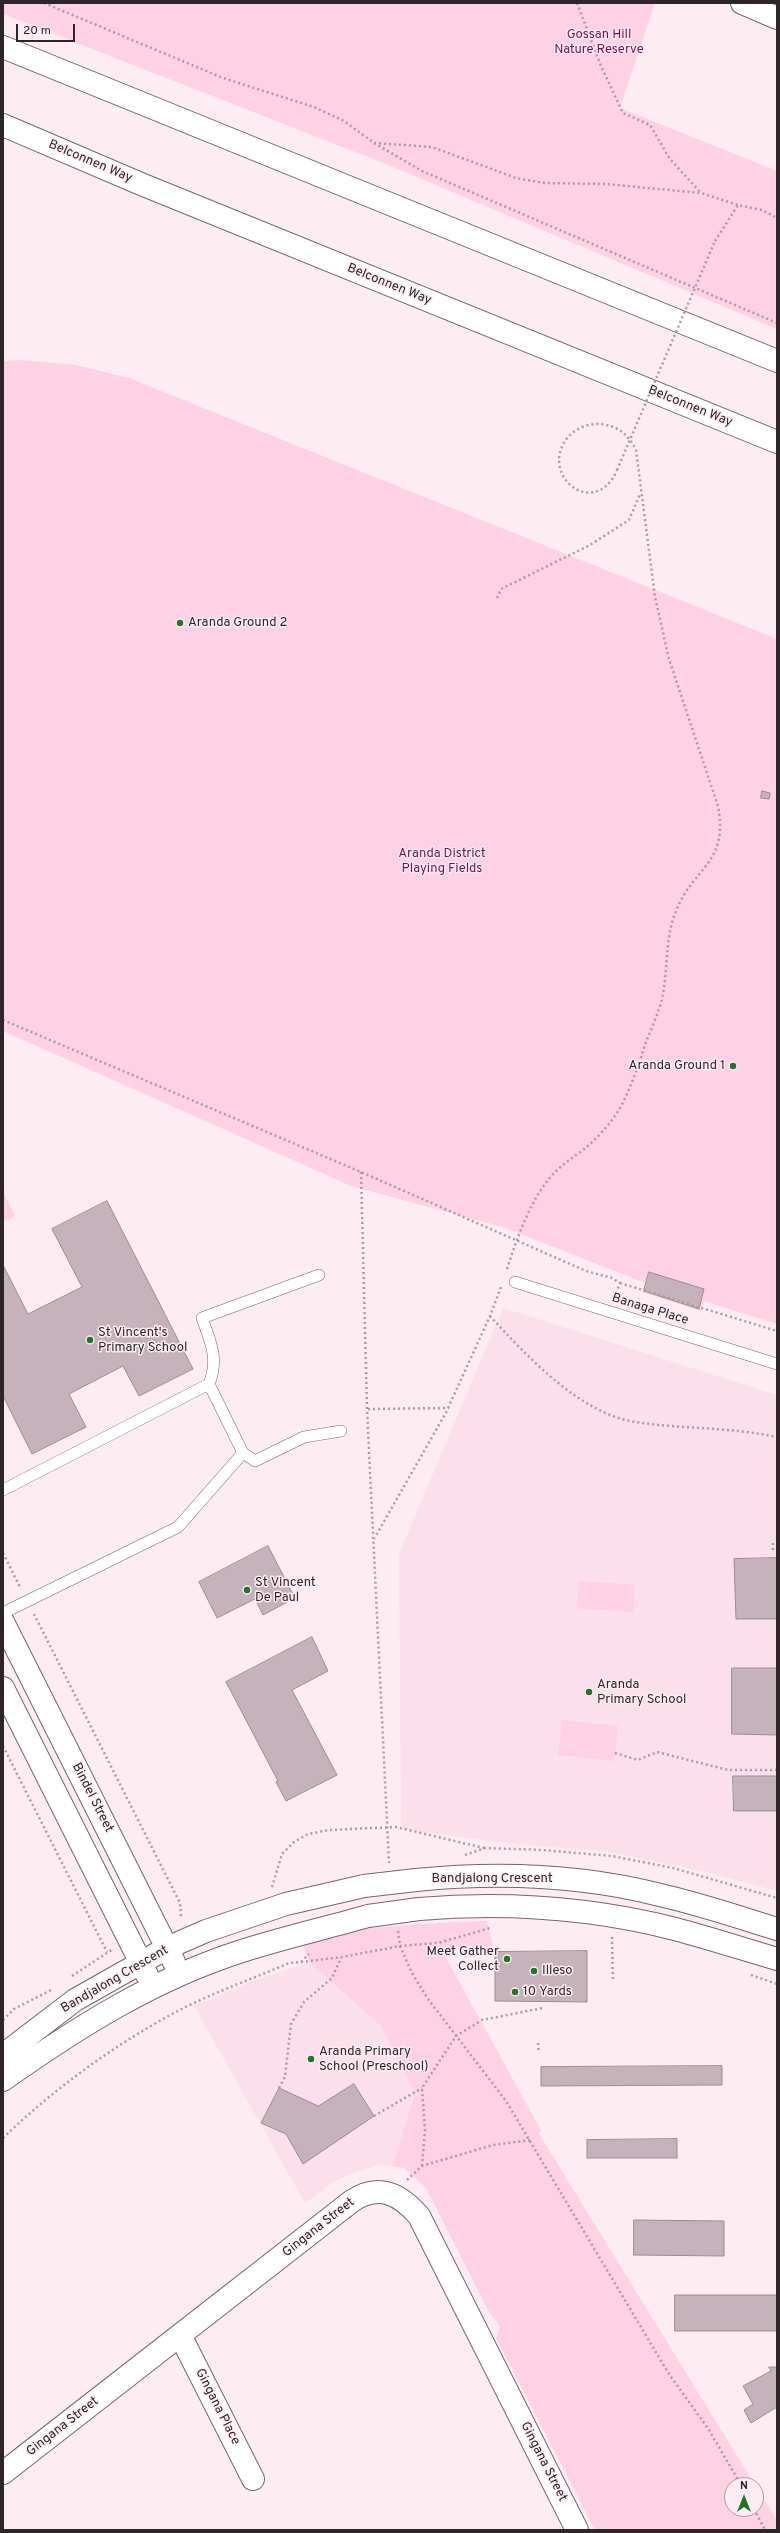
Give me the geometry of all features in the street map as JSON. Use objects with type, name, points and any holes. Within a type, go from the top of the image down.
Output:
[{"type":"street","points":[[742,3],[777,18]]},
{"type":"street","points":[[3,47],[777,361]]},
{"type":"street","name":"Belconnen Way","points":[[3,125],[141,184],[777,442]]},
{"type":"street","name":"Bindel Street","points":[[3,1622],[180,1975]]},
{"type":"street","points":[[3,1688],[153,1987]]},
{"type":"street","points":[[43,1768],[68,1752]]},
{"type":"street","name":"Bandjalong Crescent","points":[[3,2055],[75,2000],[167,1948],[206,1931],[286,1904],[364,1886],[451,1876],[535,1876],[576,1880],[659,1894],[777,1929]]},
{"type":"street","name":"Bandjalong Crescent","points":[[3,2080],[81,2026],[153,1987],[242,1951],[368,1916],[419,1909],[522,1906],[599,1914],[675,1929],[777,1959]]},
{"type":"street","name":"Gingana Street","points":[[3,2473],[355,2199],[375,2192],[392,2194],[407,2202],[419,2216],[577,2530]]},
{"type":"street","name":"Gingana Place","points":[[180,2335],[253,2479]]},
{"type":"lane","points":[[3,1490],[209,1384],[215,1368],[210,1341],[202,1318],[319,1275]]},
{"type":"lane","name":"Banaga Place","points":[[515,1282],[777,1364]]},
{"type":"lane","points":[[209,1384],[243,1453],[255,1461],[304,1437],[341,1431]]},
{"type":"lane","points":[[3,1613],[178,1527],[243,1453]]},
{"type":"path","points":[[44,3],[222,78],[314,106],[344,120],[374,143],[422,171],[777,323]]},
{"type":"path","points":[[577,3],[601,66],[623,113],[650,125],[670,159],[702,193]]},
{"type":"path","points":[[374,143],[432,147],[516,178],[544,183],[606,184],[702,193],[762,210],[777,218]]},
{"type":"path","points":[[516,1240],[548,1179],[601,1134],[615,1116],[626,1096],[663,996],[670,934],[675,912],[686,893],[710,862],[719,841],[721,829],[718,806],[670,659],[655,597],[636,450],[632,442],[628,437],[625,433],[614,427],[595,424],[582,427],[566,440],[559,455],[560,472],[566,482],[574,489],[586,493],[597,493],[611,483],[629,442],[632,434],[644,406],[648,399],[715,241],[738,204]]},
{"type":"path","points":[[497,598],[501,589],[590,545],[629,520],[641,494]]},
{"type":"path","points":[[3,1020],[361,1172],[586,1271],[612,1278],[620,1283],[777,1331]]},
{"type":"path","points":[[361,1172],[368,1409],[389,1864]]},
{"type":"path","points":[[608,1311],[620,1283]]},
{"type":"path","points":[[374,1540],[448,1408],[490,1316],[564,1389],[610,1414],[634,1422],[777,1437]]},
{"type":"path","points":[[368,1409],[448,1408]]},
{"type":"path","points":[[772,1543],[772,1551]]},
{"type":"path","points":[[3,1553],[180,1903],[181,1919]]},
{"type":"path","points":[[3,1746],[107,1952],[69,1978]]},
{"type":"path","points":[[615,1754],[638,1760],[657,1752],[728,1770],[777,1770]]},
{"type":"path","points":[[271,1887],[282,1854],[294,1842],[308,1834],[336,1830],[396,1827],[418,1830],[485,1848]]},
{"type":"path","points":[[397,1923],[400,1946],[412,1972],[428,1999],[506,2101],[531,2140],[669,2374],[709,2430],[736,2477]]},
{"type":"path","points":[[3,2138],[35,2107],[110,2050],[173,2014],[289,1963],[342,1957],[400,1946],[438,1943],[467,1936],[495,1926]]},
{"type":"path","points":[[605,1935],[619,1938]]},
{"type":"path","points":[[612,1936],[613,1982]]},
{"type":"path","points":[[301,1962],[312,1951]]},
{"type":"path","points":[[279,2088],[285,2077],[291,2024],[304,2002],[332,1978],[342,1957]]},
{"type":"path","points":[[748,1974],[777,1984]]},
{"type":"path","points":[[3,2020],[14,2009],[57,1986]]},
{"type":"path","points":[[374,2116],[422,2088],[456,2036],[482,2020],[543,2008]]},
{"type":"path","points":[[538,2043],[539,2053]]},
{"type":"path","points":[[422,2088],[425,2130],[422,2166]]},
{"type":"path","points":[[409,2179],[422,2166],[493,2145],[531,2140]]},
{"type":"path","points":[[758,2517],[765,2530]]},
{"type":"shaded area","name":"Aranda Primary School","points":[[503,1308],[777,1395],[777,1891],[706,1872],[609,1852],[504,1843],[401,1829],[399,1554]]},
{"type":"shaded area","name":"Aranda Primary School (Preschool)","points":[[309,1962],[381,2026],[415,2093],[393,2166],[379,2165],[349,2175],[335,2181],[305,2203],[194,2006],[251,1982]]},
{"type":"green space","name":"Gossan Hill Nature Reserve","points":[[3,3],[655,3],[620,108],[777,171],[777,329],[386,164],[3,14]]},
{"type":"green space","name":"Aranda District Playing Fields","points":[[21,360],[76,365],[129,378],[777,639],[777,1324],[704,1301],[701,1311],[642,1292],[645,1283],[503,1227],[351,1186],[3,1031],[3,361]]},
{"type":"green space","points":[[3,1191],[15,1216],[3,1222]]},
{"type":"green space","points":[[579,1581],[635,1585],[633,1612],[577,1608]]},
{"type":"green space","points":[[562,1720],[618,1726],[614,1761],[558,1755]]},
{"type":"green space","points":[[487,1921],[493,1946],[440,1947],[542,2132],[538,2132],[750,2477],[724,2477],[724,2517],[764,2517],[764,2499],[777,2520],[777,2530],[595,2530],[496,2338],[500,2327],[488,2310],[426,2188],[404,2168],[393,2166],[415,2093],[381,2026],[309,1962],[301,1940],[347,1931],[417,1924]]},
{"type":"building","points":[[762,791],[770,793],[769,799],[761,798]]},
{"type":"building","name":"St Vincent's Primary School","points":[[107,1201],[193,1369],[139,1396],[123,1366],[69,1394],[86,1427],[32,1454],[3,1396],[3,1265],[28,1314],[82,1287],[52,1229]]},
{"type":"building","points":[[649,1272],[704,1289],[699,1309],[644,1291]]},
{"type":"building","name":"St Vincent De Paul","points":[[268,1546],[295,1598],[263,1615],[255,1599],[217,1618],[199,1582]]},
{"type":"building","points":[[777,1558],[777,1619],[736,1619],[734,1559]]},
{"type":"building","points":[[312,1637],[328,1671],[292,1690],[337,1775],[286,1801],[276,1782],[278,1781],[226,1682]]},
{"type":"building","points":[[732,1668],[777,1668],[777,1735],[732,1734]]},
{"type":"building","points":[[733,1776],[777,1776],[777,1811],[734,1811]]},
{"type":"building","points":[[587,1951],[587,2002],[495,2001],[495,1952]]},
{"type":"building","points":[[722,2066],[722,2085],[541,2086],[541,2067]]},
{"type":"building","points":[[354,2084],[374,2116],[303,2164],[286,2134],[261,2123],[279,2088],[318,2106]]},
{"type":"building","points":[[677,2139],[677,2158],[587,2158],[587,2140]]},
{"type":"building","points":[[634,2220],[724,2221],[724,2256],[634,2255]]},
{"type":"building","points":[[675,2295],[777,2295],[777,2331],[675,2331]]},
{"type":"building","points":[[769,2367],[777,2367],[777,2407],[751,2423],[744,2410],[753,2404],[743,2386],[771,2371]]},
{"type":"place","name":"Aranda Ground 2","points":[[180,623]]},
{"type":"place","name":"Aranda Ground 1","points":[[733,1066]]},
{"type":"place","name":"St Vincent's Primary School","points":[[90,1340]]},
{"type":"place","name":"St Vincent De Paul","points":[[247,1590]]},
{"type":"place","name":"Aranda Primary School","points":[[589,1692]]},
{"type":"place","name":"Meet Gather Collect","points":[[507,1959]]},
{"type":"place","name":"Illeso","points":[[534,1971]]},
{"type":"place","name":"10 Yards","points":[[515,1992]]},
{"type":"place","name":"Aranda Primary School (Preschool)","points":[[311,2059]]}]
